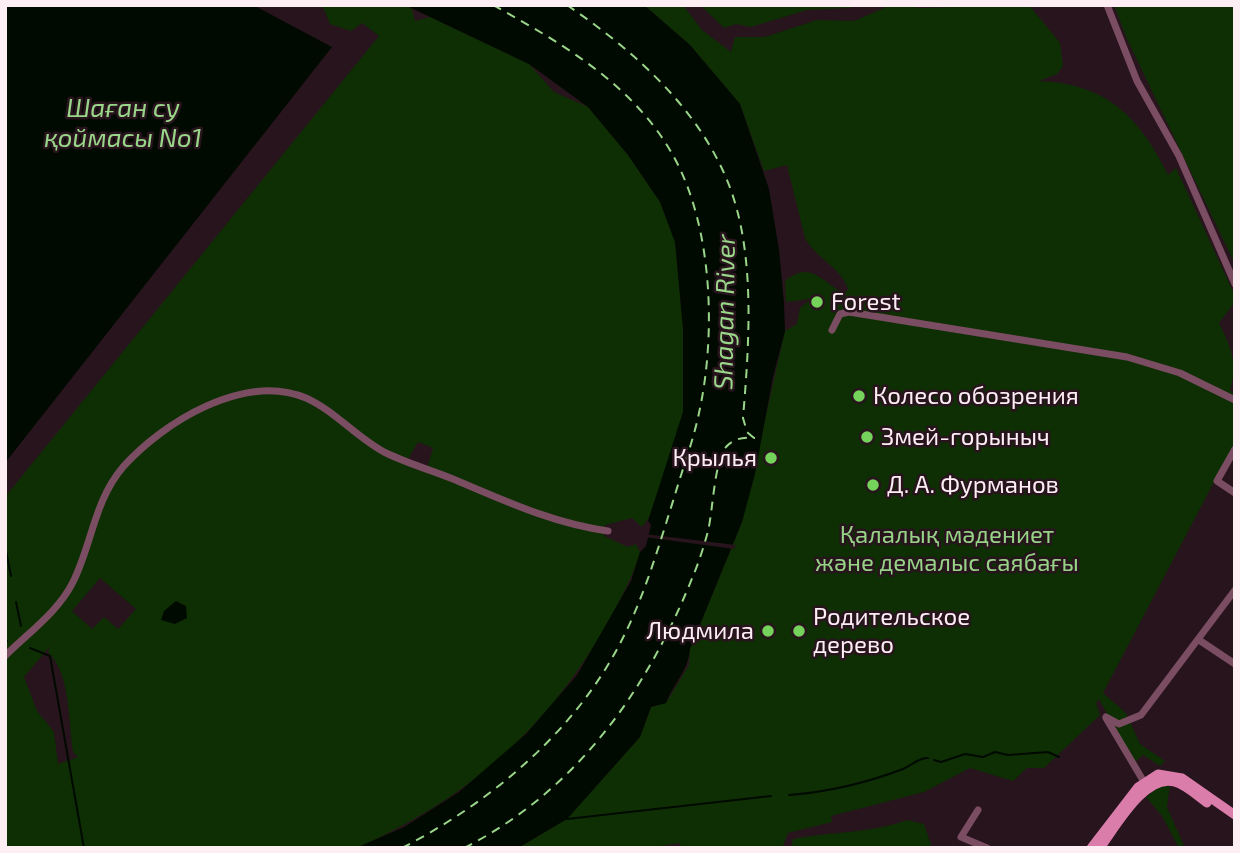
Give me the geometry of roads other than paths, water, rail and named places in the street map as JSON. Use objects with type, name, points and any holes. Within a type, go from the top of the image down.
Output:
[{"type":"main road","points":[[1091,848],[1144,782],[1158,774],[1171,774],[1182,778],[1235,815]]},
{"type":"main road","points":[[1100,848],[1145,789],[1162,780],[1177,782],[1235,821]]},
{"type":"street","points":[[1107,5],[1137,81],[1184,168],[1235,284]]},
{"type":"street","points":[[832,330],[840,314],[849,312],[1127,357],[1180,373],[1235,400]]},
{"type":"street","points":[[5,656],[69,590],[104,495],[124,466],[200,408],[237,395],[259,391],[293,394],[309,400],[363,439],[395,456],[543,517],[608,531]]},
{"type":"street","points":[[1235,449],[1217,481],[1235,493]]},
{"type":"street","points":[[1144,782],[1106,717],[1119,724],[1141,715],[1235,590]]},
{"type":"street","points":[[1199,640],[1235,664]]},
{"type":"street","points":[[978,810],[961,837],[987,848]]},
{"type":"water","name":"Шаған су қоймасы No1","points":[[5,5],[253,5],[332,47],[5,463]]},
{"type":"water","name":"Shagan River","points":[[405,5],[644,5],[690,45],[740,104],[769,189],[779,250],[785,331],[773,377],[755,474],[742,522],[690,649],[687,664],[666,703],[651,707],[640,737],[567,819],[518,848],[356,848],[404,827],[459,792],[526,734],[577,675],[631,581],[640,552],[646,546],[651,525],[648,521],[683,412],[683,328],[675,242],[660,202],[628,155],[588,107],[529,64]]},
{"type":"water","points":[[176,601],[186,606],[187,618],[175,624],[161,620],[164,611]]},
{"type":"waterway","points":[[5,546],[11,576]]},
{"type":"waterway","points":[[16,602],[21,626]]},
{"type":"waterway","points":[[30,648],[50,656],[84,848]]},
{"type":"waterway","points":[[934,760],[941,762],[965,754],[983,757],[995,752],[1008,755],[1048,752],[1059,757]]},
{"type":"waterway","points":[[789,795],[861,783],[928,758]]},
{"type":"waterway","points":[[567,819],[771,796]]},
{"type":"place","name":"Forest","points":[[817,302]]},
{"type":"place","name":"Колесо обозрения","points":[[859,396]]},
{"type":"place","name":"Змей-горыныч","points":[[867,437]]},
{"type":"place","name":"Крылья","points":[[771,458]]},
{"type":"place","name":"Д. А. Фурманов","points":[[873,485]]},
{"type":"place","name":"Людмила","points":[[768,631]]},
{"type":"place","name":"Родительское дерево","points":[[799,631]]},
{"type":"park label","name":"Қалалық мәдениет және демалыс саябағы","points":[[947,549]]}]
